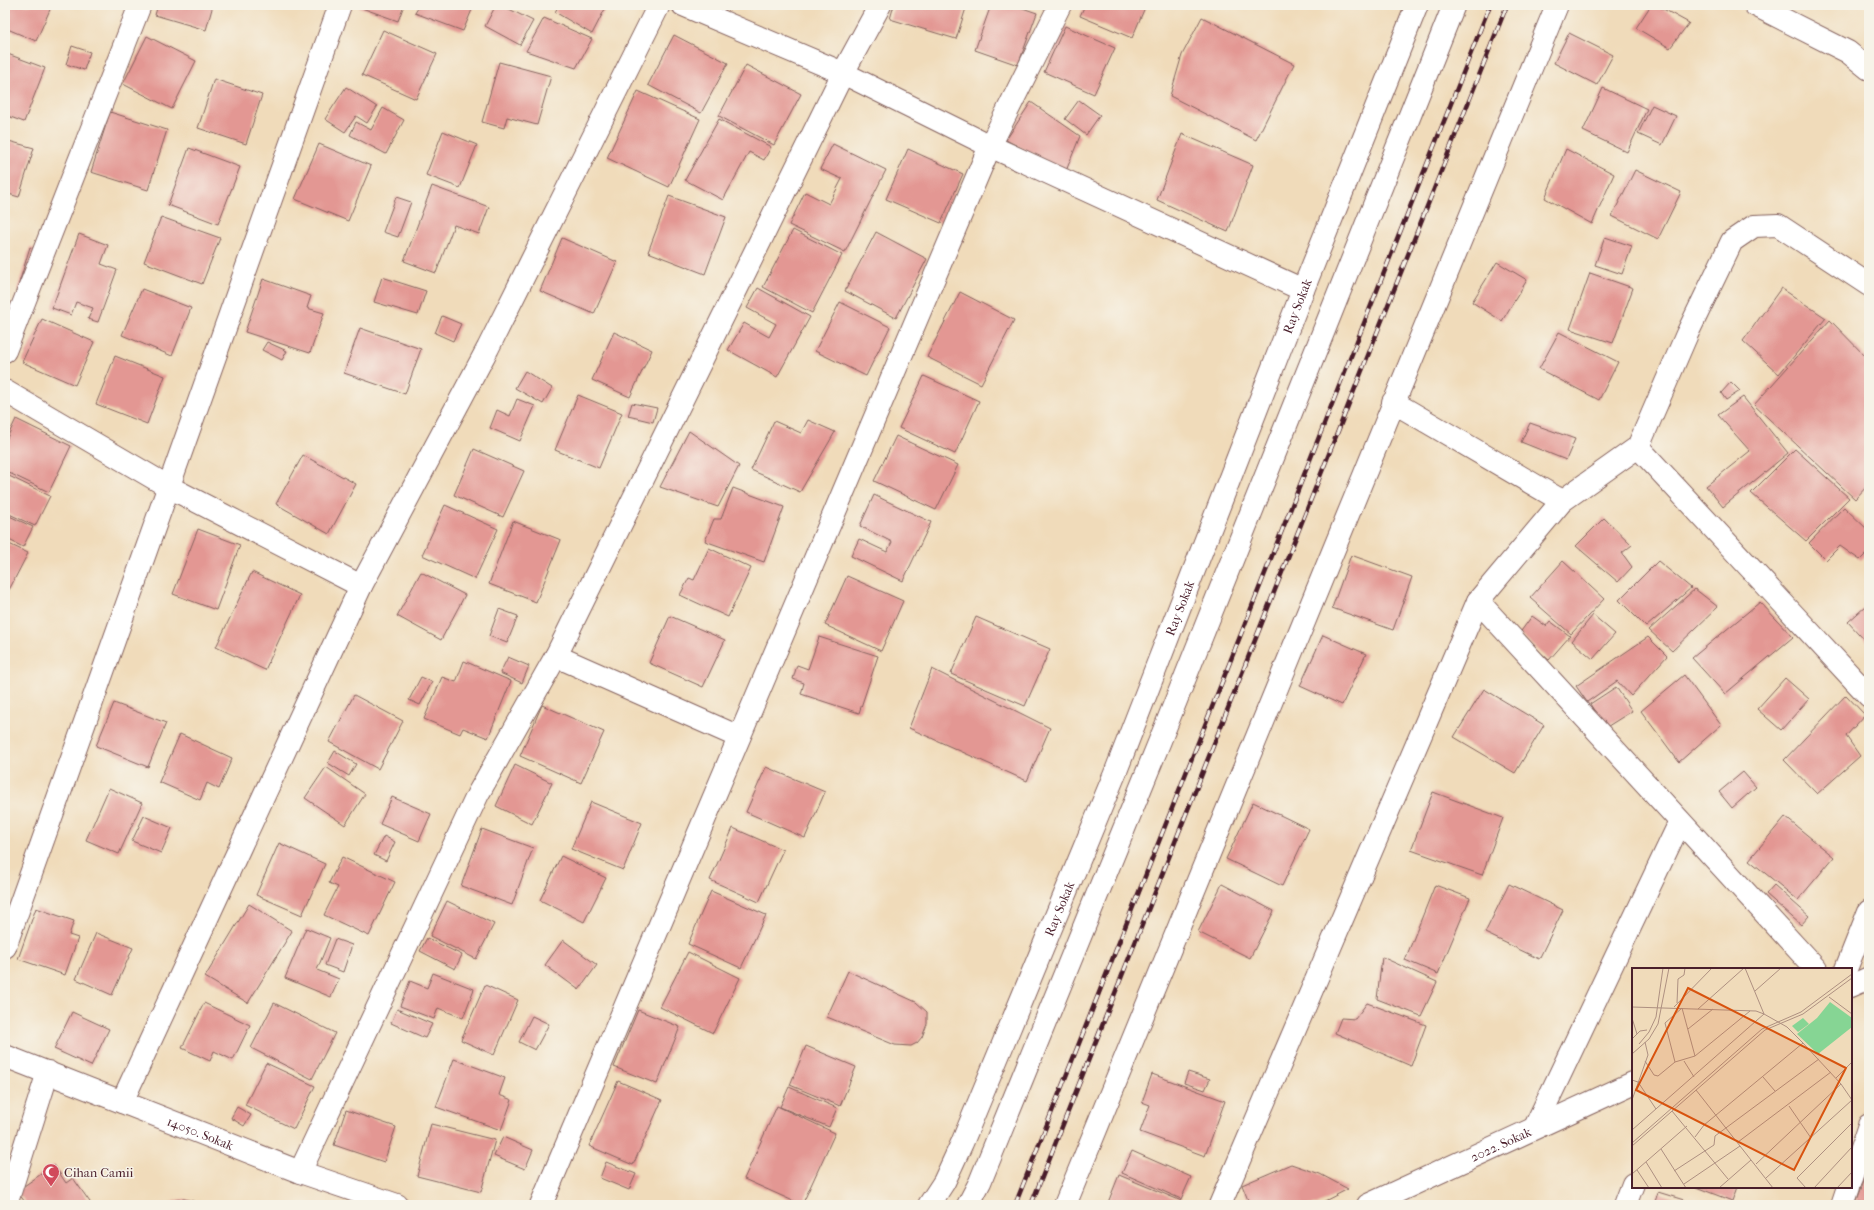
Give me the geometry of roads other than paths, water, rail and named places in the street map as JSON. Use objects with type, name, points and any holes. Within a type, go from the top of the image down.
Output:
[{"type":"street","points":[[5,351],[140,5]]},
{"type":"street","points":[[5,947],[340,5]]},
{"type":"street","points":[[122,1102],[361,586],[488,348],[659,5]]},
{"type":"street","points":[[683,5],[843,73],[990,146],[1303,290]]},
{"type":"street","points":[[300,1172],[478,794],[556,656],[843,73],[880,5]]},
{"type":"street","points":[[541,1205],[990,146],[1060,5]]},
{"type":"street","name":"Ray Sokak","points":[[929,1205],[944,1182],[965,1135],[1116,771],[1303,290],[1417,5]]},
{"type":"street","points":[[968,1205],[980,1182],[1156,750],[1454,5]]},
{"type":"street","points":[[1065,1205],[1557,5]]},
{"type":"street","points":[[1754,5],[1848,52],[1869,69]]},
{"type":"street","points":[[1220,1205],[1478,601],[1562,501],[1638,447],[1687,334],[1732,241],[1754,226],[1778,225],[1869,285]]},
{"type":"street","points":[[5,392],[169,487],[361,586]]},
{"type":"street","points":[[1393,402],[1562,501]]},
{"type":"street","points":[[1638,447],[1869,696]]},
{"type":"street","points":[[1478,601],[1815,968]]},
{"type":"street","points":[[556,656],[739,737]]},
{"type":"street","points":[[1535,1127],[1680,822]]},
{"type":"street","points":[[1846,968],[1869,911]]},
{"type":"street","points":[[1852,986],[1869,978]]},
{"type":"street","name":"14050. Sokak","points":[[5,1056],[300,1172],[397,1205]]},
{"type":"street","points":[[6,1205],[48,1072]]},
{"type":"street","name":"2022. Sokak","points":[[1368,1205],[1632,1083]]},
{"type":"street","points":[[1852,1176],[1869,1126]]},
{"type":"street","points":[[1625,1205],[1632,1187]]},
{"type":"street","points":[[1842,1205],[1848,1188]]},
{"type":"railway","points":[[1015,1205],[1490,5]]},
{"type":"railway","points":[[1031,1205],[1507,5]]},
{"type":"place","name":"Cihan Camii","points":[[51,1187]]}]
